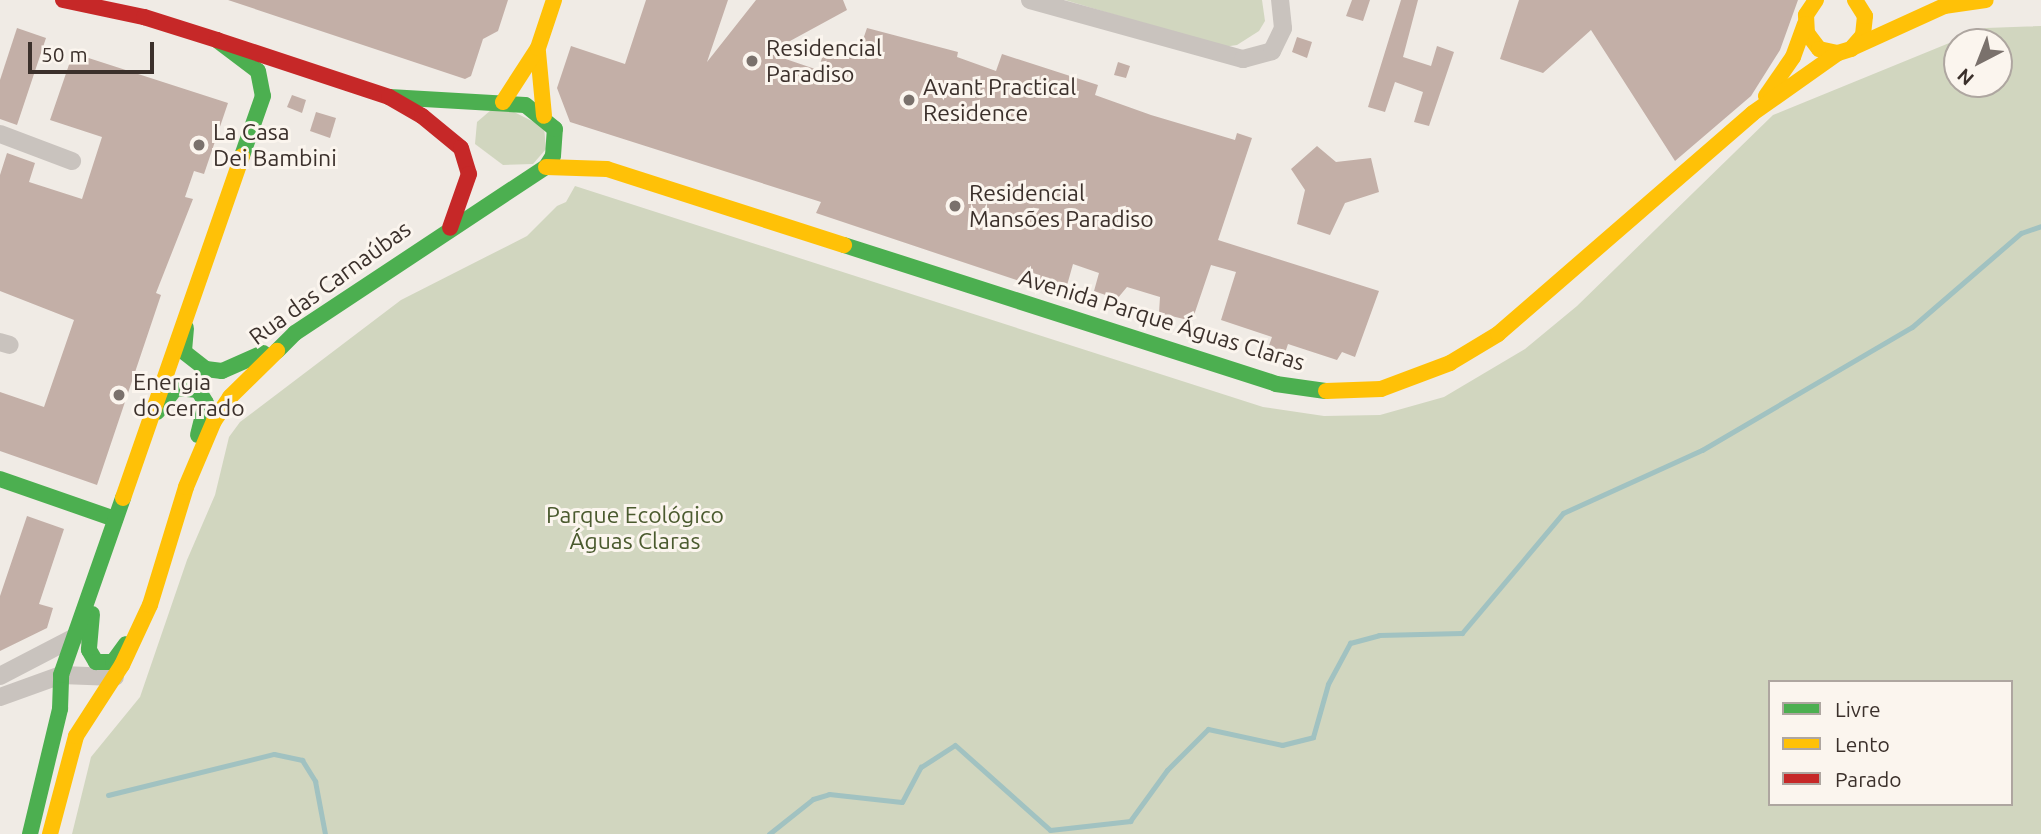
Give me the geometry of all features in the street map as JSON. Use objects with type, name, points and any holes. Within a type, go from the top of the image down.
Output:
[{"type":"street","points":[[63,0],[144,17],[389,97],[443,128],[461,148],[469,174],[450,228]]},
{"type":"street","points":[[113,0],[144,17]]},
{"type":"street","points":[[503,102],[538,48],[554,0]]},
{"type":"street","points":[[1030,0],[1242,59],[1272,51],[1283,27],[1280,0]]},
{"type":"street","points":[[1805,24],[1819,49],[1845,51],[1866,25],[1855,0]]},
{"type":"street","name":"Avenida Parque Águas Claras","points":[[546,167],[607,169],[1276,384],[1355,391],[1405,382],[1450,363],[1498,334],[1753,113],[1845,51],[1944,6],[1986,0]]},
{"type":"street","name":"Avenida Parque Águas Claras","points":[[1753,113],[1794,57],[1812,2]]},
{"type":"street","points":[[217,40],[258,71],[263,96]]},
{"type":"street","points":[[538,48],[538,80],[544,116]]},
{"type":"street","points":[[30,834],[60,709],[61,676],[95,586],[143,430],[263,96],[291,73],[310,71]]},
{"type":"street","points":[[389,97],[452,104],[503,102],[526,105],[544,116]]},
{"type":"street","name":"Avenida Parque Águas Claras","points":[[544,116],[555,130],[607,169]]},
{"type":"street","points":[[546,167],[553,156],[555,130]]},
{"type":"street","points":[[0,134],[72,161]]},
{"type":"street","name":"Rua das Carnaúbas","points":[[50,834],[76,736],[115,677],[150,605],[186,487],[214,421],[230,397],[295,333],[546,167]]},
{"type":"street","points":[[190,300],[184,352],[206,369],[222,371],[249,362],[295,333]]},
{"type":"street","points":[[143,430],[176,388],[191,386],[204,396],[205,414],[186,487]]},
{"type":"street","points":[[0,479],[115,519]]},
{"type":"street","points":[[95,586],[89,640],[96,662],[105,664],[121,653],[150,605]]},
{"type":"street","points":[[0,676],[75,637]]},
{"type":"street","points":[[0,697],[61,676],[115,677]]},
{"type":"green space","points":[[1065,0],[1262,0],[1265,21],[1259,31],[1237,45],[1223,47]]},
{"type":"green space","name":"Parque Ecológico Águas Claras","points":[[2041,26],[2041,834],[72,834],[91,757],[140,697],[187,560],[215,495],[229,437],[240,422],[401,300],[527,236],[557,206],[566,202],[575,186],[1263,407],[1324,416],[1380,415],[1444,397],[1525,349],[1577,306],[1773,115],[1943,46],[1943,98],[2013,98],[2013,28],[1986,28]]},
{"type":"green space","points":[[504,107],[544,127],[546,149],[533,164],[503,165],[475,144],[477,122],[491,110]]},
{"type":"building","points":[[228,0],[508,0],[498,31],[483,39],[471,76],[465,79]]},
{"type":"building","points":[[646,0],[728,0],[707,62],[756,0],[843,0],[847,10],[768,53],[818,70],[827,43],[858,54],[867,28],[958,52],[957,57],[996,71],[1002,54],[1098,85],[1095,95],[1151,115],[1235,140],[1237,133],[1252,138],[1218,240],[1379,291],[1355,357],[1342,352],[1337,360],[1288,344],[1285,353],[1268,348],[1272,337],[1221,320],[1236,272],[1211,265],[1192,321],[1159,313],[1160,297],[1127,287],[1117,299],[1094,291],[1099,273],[1073,264],[1064,296],[816,213],[821,202],[570,122],[557,88],[571,46],[625,64]]},
{"type":"building","points":[[1352,0],[1370,0],[1363,21],[1346,16]]},
{"type":"building","points":[[1401,0],[1418,0],[1403,57],[1431,66],[1437,46],[1454,52],[1429,126],[1414,122],[1423,92],[1395,82],[1385,112],[1368,107]]},
{"type":"building","points":[[1519,0],[1798,0],[1780,50],[1751,96],[1675,161],[1591,30],[1543,73],[1500,59]]},
{"type":"building","points":[[17,28],[46,38],[17,125],[0,119],[0,80]]},
{"type":"building","points":[[1297,37],[1312,42],[1307,58],[1292,52]]},
{"type":"building","points":[[73,53],[228,103],[204,174],[194,171],[185,197],[193,199],[156,293],[161,295],[97,485],[0,451],[0,392],[44,407],[74,320],[0,291],[0,175],[7,153],[35,163],[29,182],[82,199],[102,137],[50,120]]},
{"type":"building","points":[[1118,62],[1130,66],[1126,78],[1114,75]]},
{"type":"building","points":[[292,95],[306,100],[302,113],[287,107]]},
{"type":"building","points":[[316,112],[336,118],[330,138],[310,131]]},
{"type":"building","points":[[1317,146],[1336,162],[1371,158],[1379,192],[1345,203],[1330,235],[1297,224],[1305,190],[1291,169]]},
{"type":"building","points":[[27,516],[64,529],[39,604],[53,608],[47,628],[0,651],[0,596]]},
{"type":"waterway","points":[[769,834],[813,799],[829,794],[902,802],[921,767],[955,745],[1050,830],[1130,821],[1167,770],[1208,729],[1282,745],[1313,737],[1328,684],[1350,643],[1379,635],[1462,633],[1563,513],[1702,450],[1912,327],[2021,233],[2041,226]]},
{"type":"waterway","points":[[108,795],[274,754],[302,760],[315,781],[325,834]]},
{"type":"traffic: fast","points":[[217,40],[258,71],[263,96],[242,156]]},
{"type":"traffic: fast","points":[[277,351],[295,333],[546,167],[553,156],[555,129],[525,105],[389,97]]},
{"type":"traffic: fast","points":[[844,245],[1276,384],[1326,391]]},
{"type":"traffic: fast","points":[[186,328],[184,352],[206,369],[222,371],[263,353]]},
{"type":"traffic: fast","points":[[157,412],[176,388],[198,390],[206,403],[198,435]]},
{"type":"traffic: fast","points":[[0,479],[115,519]]},
{"type":"traffic: fast","points":[[30,834],[60,709],[61,675],[123,498]]},
{"type":"traffic: fast","points":[[92,614],[89,650],[96,662],[113,662],[126,644]]},
{"type":"traffic: slow","points":[[503,102],[538,48],[554,0]]},
{"type":"traffic: slow","points":[[1816,0],[1806,15],[1807,33],[1819,49],[1838,53],[1851,49],[1863,35],[1865,16],[1855,0]]},
{"type":"traffic: slow","points":[[1852,48],[1944,6],[1986,0]]},
{"type":"traffic: slow","points":[[1766,96],[1793,57],[1805,24]]},
{"type":"traffic: slow","points":[[538,52],[544,116]]},
{"type":"traffic: slow","points":[[1326,391],[1381,389],[1450,363],[1498,334],[1753,113],[1838,53]]},
{"type":"traffic: slow","points":[[123,498],[242,156]]},
{"type":"traffic: slow","points":[[546,167],[607,169],[844,245]]},
{"type":"traffic: slow","points":[[50,834],[76,736],[122,665],[150,605],[186,487],[214,421],[230,397],[277,351]]},
{"type":"traffic: jam","points":[[63,0],[144,17],[217,40],[389,97],[422,116],[461,148],[469,174],[450,228]]},
{"type":"place","name":"Residencial Paradiso","points":[[752,61]]},
{"type":"place","name":"Avant Practical Residence","points":[[909,100]]},
{"type":"place","name":"La Casa Dei Bambini","points":[[199,145]]},
{"type":"place","name":"Residencial Mansões Paradiso","points":[[955,206]]},
{"type":"place","name":"Energia do cerrado","points":[[119,395]]}]
